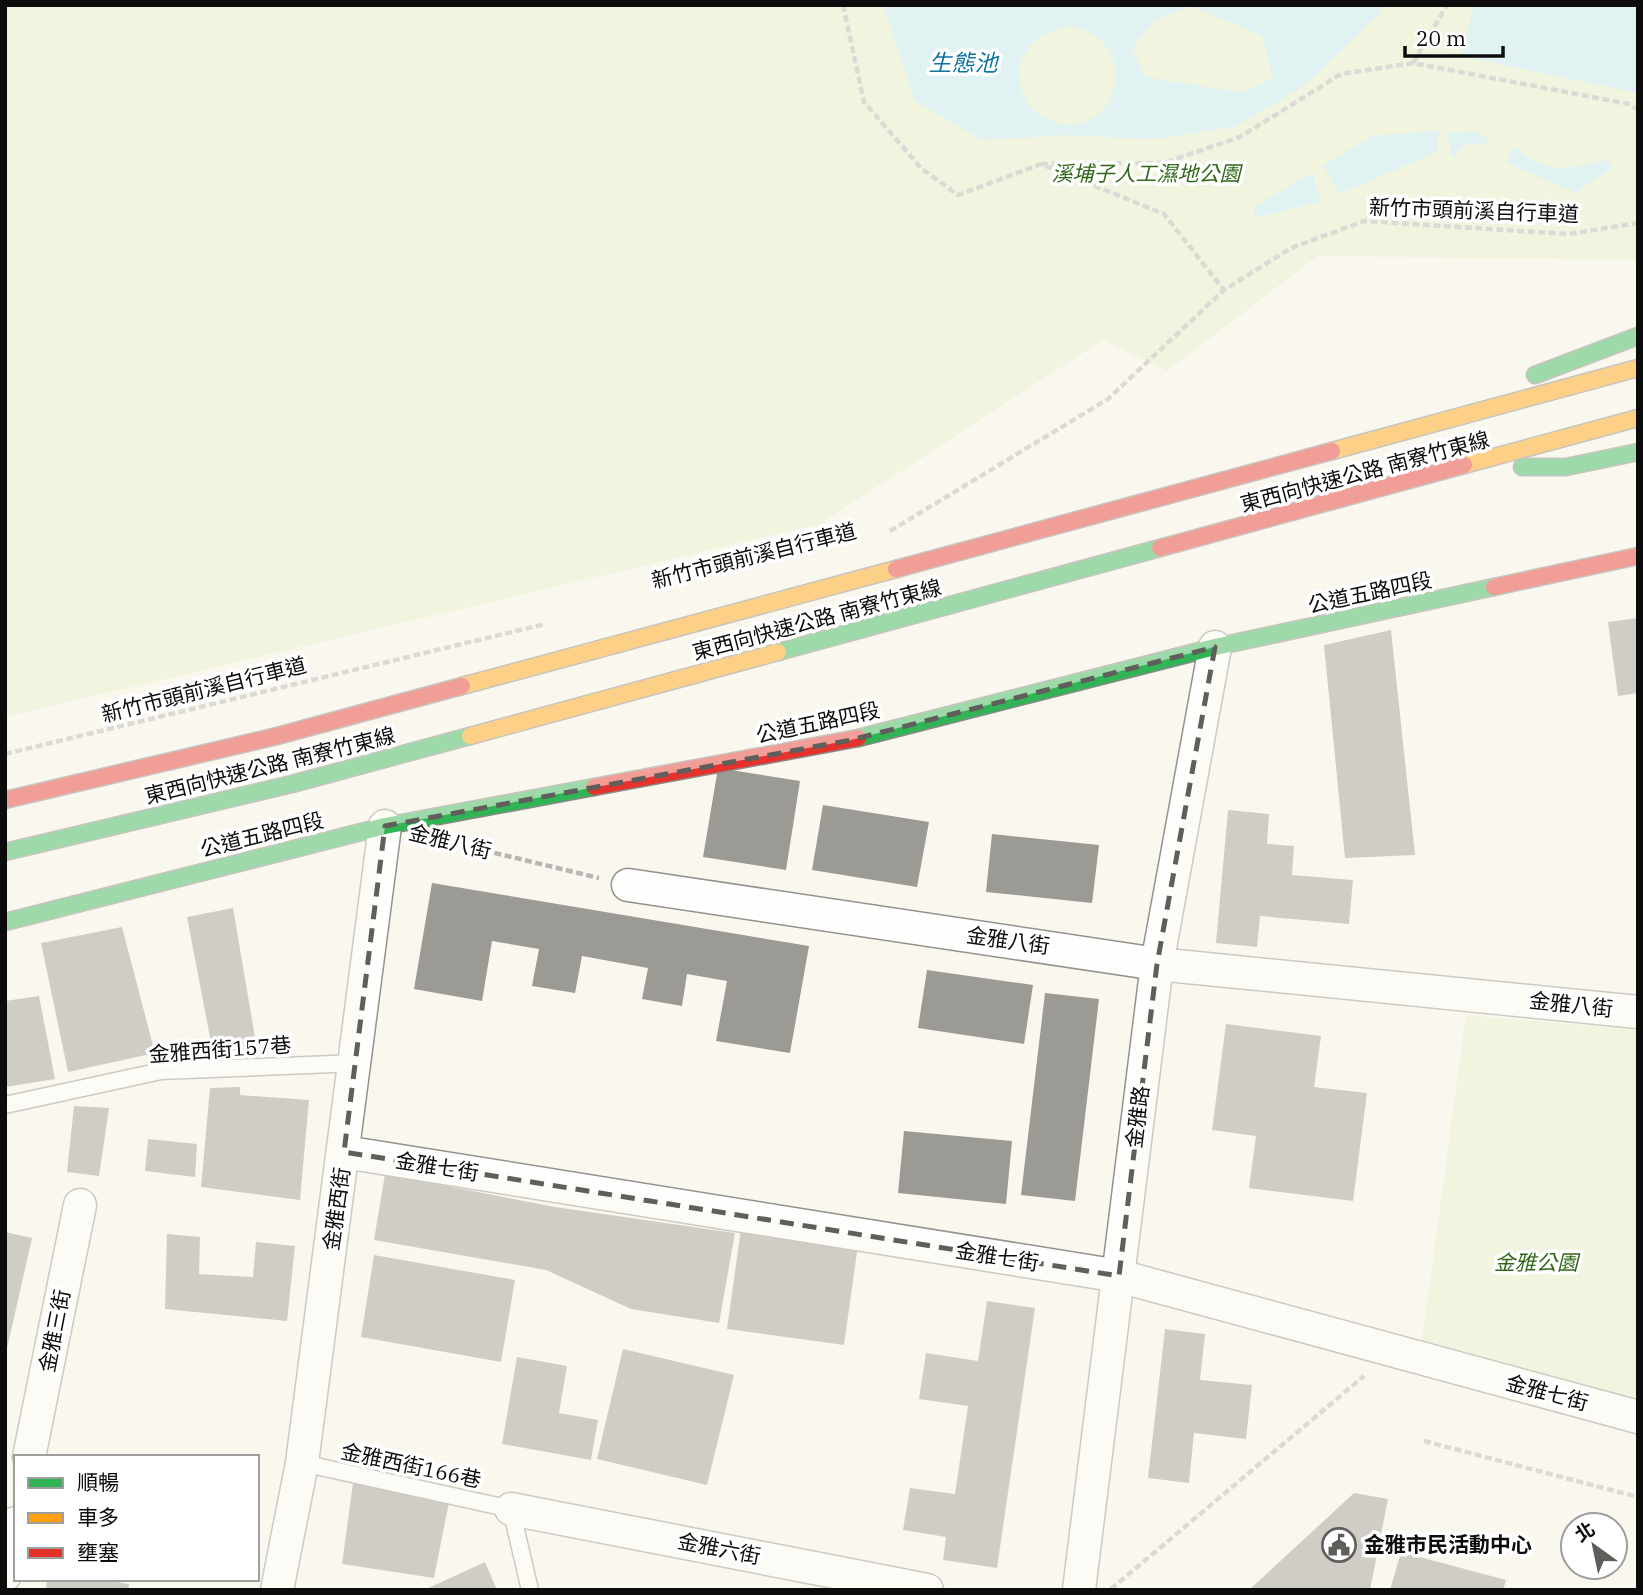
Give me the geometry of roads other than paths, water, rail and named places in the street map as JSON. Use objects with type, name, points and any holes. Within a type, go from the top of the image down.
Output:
[{"type":"main road","points":[[1466,416],[1535,375],[1638,336]]},
{"type":"main road","name":"東西向快速公路 南寮竹東線","points":[[5,800],[277,736],[1638,368]]},
{"type":"main road","name":"東西向快速公路 南寮竹東線","points":[[5,852],[292,784],[1638,418]]},
{"type":"main road","points":[[1482,462],[1536,469],[1638,452]]},
{"type":"main road","name":"公道五路四段","points":[[5,922],[385,826],[851,740],[1215,647],[1638,556]]},
{"type":"street","name":"金雅路","points":[[1080,1590],[1157,964],[1215,647]]},
{"type":"street","name":"金雅西街","points":[[277,1590],[302,1463],[357,1063],[385,826]]},
{"type":"street","name":"金雅八街","points":[[628,885],[1157,964],[1638,1012]]},
{"type":"street","name":"金雅七街","points":[[344,1152],[1119,1276],[1638,1418]]},
{"type":"street","name":"金雅三街","points":[[29,1455],[80,1205]]},
{"type":"street","name":"金雅六街","points":[[511,1509],[927,1590]]},
{"type":"street","points":[[5,1576],[14,1533]]},
{"type":"lane","name":"金雅西街157巷","points":[[5,1105],[162,1071],[357,1063]]},
{"type":"lane","name":"金雅西街166巷","points":[[302,1463],[511,1509]]},
{"type":"lane","points":[[511,1509],[530,1590]]},
{"type":"water","name":"生態池","points":[[883,5],[1381,5],[1381,12],[1303,87],[1234,127],[1154,139],[1064,135],[982,140],[915,101]],"holes":[[[1190,6],[1262,35],[1273,78],[1243,93],[1145,77],[1132,48],[1154,21]],[[1066,26],[1091,34],[1107,48],[1115,66],[1115,85],[1109,102],[1096,116],[1079,124],[1057,123],[1039,115],[1022,93],[1019,80],[1019,68],[1030,46],[1052,31]]]},
{"type":"water","points":[[1474,5],[1638,5],[1638,93],[1461,56]]},
{"type":"water","points":[[1439,130],[1437,152],[1340,194],[1323,166],[1372,136]]},
{"type":"water","points":[[1476,131],[1492,143],[1465,144],[1453,159],[1447,134]]},
{"type":"water","points":[[1515,147],[1538,163],[1548,166],[1580,166],[1606,160],[1612,168],[1575,193],[1506,162]]},
{"type":"water","points":[[1312,173],[1321,201],[1255,218],[1254,207]]},
{"type":"place","name":"金雅市民活動中心","points":[[1339,1545]]},
{"type":"park label","name":"溪埔子人工濕地公園","points":[[1146,174]]},
{"type":"park label","name":"金雅公園","points":[[1536,1263]]}]
